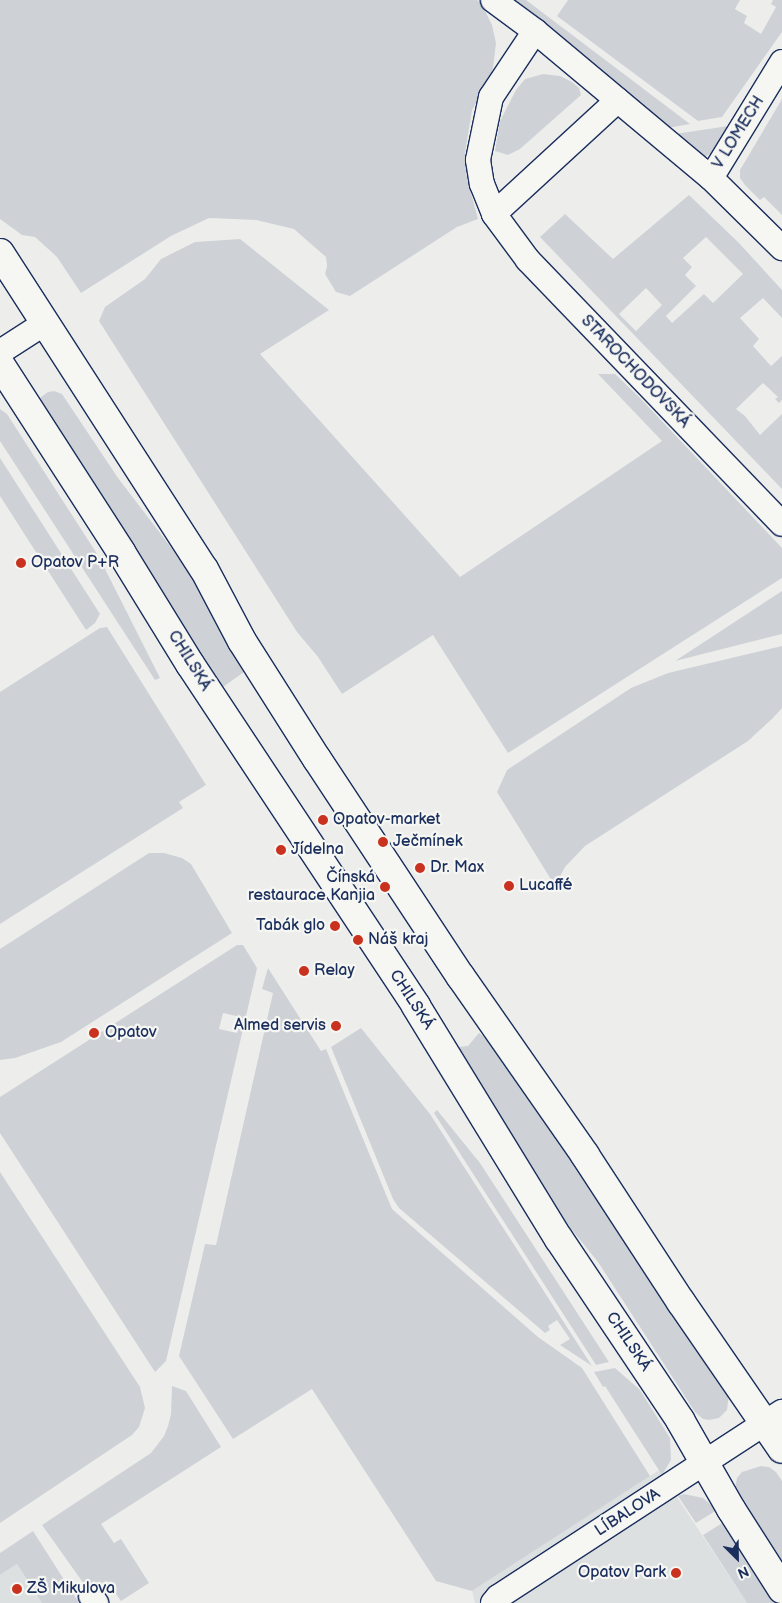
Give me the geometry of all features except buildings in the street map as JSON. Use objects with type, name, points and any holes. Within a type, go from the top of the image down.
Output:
[{"type":"main road","points":[[0,253],[204,569],[242,642],[317,758],[461,977],[585,1155],[681,1302],[773,1418],[782,1449]]},
{"type":"main road","name":"CHILSKÁ","points":[[0,364],[121,552],[190,664],[416,1006],[559,1240],[680,1420],[782,1589]]},
{"type":"street","points":[[493,0],[535,31],[711,178],[782,248]]},
{"type":"street","name":"STAROCHODOVSKÁ","points":[[535,31],[491,97],[478,160],[482,184],[494,214],[528,260],[782,524]]},
{"type":"street","name":"V LOMECH","points":[[711,178],[782,62]]},
{"type":"street","points":[[494,214],[618,100]]},
{"type":"street","points":[[0,352],[45,323]]},
{"type":"street","name":"LÍBALOVA","points":[[493,1603],[498,1596],[705,1464],[773,1418]]},
{"type":"shaded area","points":[[0,0],[477,0],[481,3],[492,25],[496,43],[493,68],[488,82],[472,110],[465,153],[467,178],[478,219],[457,227],[350,296],[336,292],[325,274],[327,266],[326,257],[294,229],[256,220],[209,218],[171,236],[81,293],[57,257],[35,237],[22,235],[0,219]]},
{"type":"shaded area","points":[[511,0],[526,0],[690,124],[667,128]]},
{"type":"shaded area","points":[[568,0],[740,0],[735,9],[747,16],[744,23],[761,34],[776,7],[771,4],[773,0],[782,0],[782,32],[722,117],[698,121],[557,16]]},
{"type":"shaded area","points":[[543,74],[560,76],[572,82],[579,88],[581,95],[520,149],[508,155],[495,151],[500,121],[516,90],[525,79]]},
{"type":"shaded area","points":[[782,99],[782,215],[764,197],[760,200],[745,185],[740,178],[740,170]]},
{"type":"shaded area","points":[[735,125],[713,153],[704,157],[675,134]]},
{"type":"shaded area","points":[[689,195],[739,243],[782,290],[782,318],[763,298],[740,318],[759,339],[753,346],[771,366],[782,356],[782,400],[779,403],[775,399],[778,397],[763,383],[736,409],[745,416],[760,435],[782,414],[782,489],[540,237],[565,214],[613,259]],"holes":[[[706,237],[743,274],[713,303],[704,294],[672,323],[666,316],[696,286],[685,275],[692,267],[683,258]],[[646,288],[662,305],[636,331],[619,314]]]},
{"type":"shaded area","points":[[240,239],[329,310],[260,354],[460,577],[662,441],[598,374],[615,374],[782,548],[782,578],[508,753],[433,635],[342,694],[318,657],[297,632],[99,321],[105,307],[145,279],[161,259],[195,242]]},
{"type":"shaded area","points":[[54,391],[62,394],[118,478],[189,571],[251,667],[223,687],[214,683],[39,403],[41,397],[48,392]]},
{"type":"shaded area","points":[[0,409],[7,414],[99,557],[160,678],[155,680],[0,441]]},
{"type":"shaded area","points":[[0,458],[100,614],[95,623],[86,630],[0,496]]},
{"type":"shaded area","points":[[782,591],[782,634],[675,661]]},
{"type":"shaded area","points":[[107,627],[206,785],[179,802],[183,808],[0,924],[0,692],[100,628]]},
{"type":"shaded area","points":[[782,646],[782,708],[773,718],[748,741],[585,846],[565,867],[555,886],[497,792],[507,770],[631,688],[668,673]]},
{"type":"shaded area","points":[[149,853],[164,853],[182,858],[191,864],[232,933],[61,1042],[15,1058],[0,1060],[0,949]]},
{"type":"shaded area","points":[[237,945],[243,945],[257,968],[166,1361],[155,1372],[0,1133],[0,1097]],"holes":[[[223,1013],[241,1017],[237,1033],[219,1029]]]},
{"type":"shaded area","points":[[268,968],[321,1051],[326,1049],[392,1209],[538,1337],[582,1368],[650,1476],[472,1591],[436,1581],[312,1389],[233,1439],[179,1356],[205,1244],[216,1245],[273,993],[262,989]]},
{"type":"shaded area","points":[[361,1028],[430,1114],[592,1366],[560,1345],[570,1339],[557,1320],[548,1326],[550,1330],[545,1333],[399,1208],[393,1199],[331,1047]]},
{"type":"shaded area","points":[[479,1033],[498,1048],[729,1394],[727,1410],[719,1418],[703,1419],[695,1412],[598,1262],[555,1209],[448,1043],[458,1047],[468,1046]]},
{"type":"shaded area","points":[[437,1110],[480,1163],[609,1362],[596,1365],[434,1113]]},
{"type":"shaded area","points":[[0,1172],[140,1387],[145,1408],[139,1427],[132,1435],[0,1523]]},
{"type":"shaded area","points":[[615,1368],[640,1390],[670,1438],[671,1460],[662,1475],[594,1372]]},
{"type":"shaded area","points":[[172,1386],[186,1391],[221,1447],[101,1524],[114,1543],[121,1539],[149,1583],[121,1601],[107,1581],[89,1591],[42,1525],[151,1453],[164,1436],[168,1426],[171,1414]]},
{"type":"shaded area","points":[[761,1466],[769,1467],[776,1472],[782,1481],[782,1568],[734,1494],[737,1478],[742,1472]]},
{"type":"shaded area","points":[[659,1470],[747,1603],[475,1603],[472,1591]]},
{"type":"shaded area","points":[[684,1494],[703,1498],[717,1510],[696,1523],[678,1496]]},
{"type":"shaded area","points":[[724,1522],[776,1603],[747,1603],[703,1535]]},
{"type":"shaded area","points":[[33,1531],[79,1603],[42,1603],[17,1564],[0,1575],[0,1553]]},
{"type":"shaded area","name":"ZŠ Mikulova","points":[[17,1564],[42,1603],[0,1603],[0,1575]]},
{"type":"place","name":"Opatov P+R","points":[[21,563]]},
{"type":"place","name":"Opatov-market","points":[[323,820]]},
{"type":"place","name":"Ječmínek","points":[[383,842]]},
{"type":"place","name":"Jídelna","points":[[281,850]]},
{"type":"place","name":"Dr. Max","points":[[420,868]]},
{"type":"place","name":"Lucaffé","points":[[509,886]]},
{"type":"place","name":"Čínská restaurace Kanjia","points":[[385,887]]},
{"type":"place","name":"Tabák glo","points":[[335,926]]},
{"type":"place","name":"Náš kraj","points":[[358,940]]},
{"type":"place","name":"Relay","points":[[304,971]]},
{"type":"place","name":"Almed servis","points":[[336,1026]]},
{"type":"place","name":"Opatov","points":[[94,1033]]},
{"type":"place","name":"Opatov Park","points":[[676,1573]]},
{"type":"place","name":"ZŠ Mikulova","points":[[17,1589]]}]
